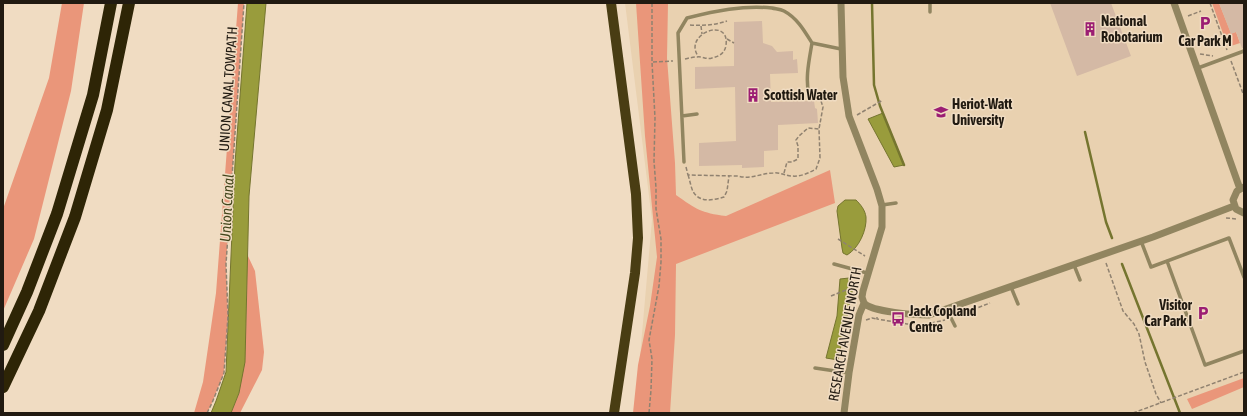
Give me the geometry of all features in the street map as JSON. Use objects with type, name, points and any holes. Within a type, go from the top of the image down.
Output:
[{"type":"highway","points":[[3,345],[27,292],[57,214],[93,95],[111,3]]},
{"type":"highway","points":[[3,387],[39,311],[75,217],[107,110],[129,3]]},
{"type":"main road","points":[[611,3],[638,217],[635,273],[614,413]]},
{"type":"street","name":"RESEARCH AVENUE NORTH","points":[[841,3],[841,49],[843,77],[849,116],[882,205],[882,227],[867,273],[862,297],[864,304],[859,315],[844,413]]},
{"type":"street","points":[[1174,3],[1242,188],[1233,196],[1234,206],[1239,211],[1244,213]]},
{"type":"street","points":[[864,304],[869,307],[909,314],[929,315],[1141,242],[1234,206]]},
{"type":"lane","points":[[930,3],[930,12]]},
{"type":"lane","points":[[684,162],[678,33],[687,18],[721,10],[751,8],[782,10],[798,21],[812,43],[807,86],[809,96]]},
{"type":"lane","points":[[812,43],[841,49]]},
{"type":"lane","points":[[1198,68],[1244,51]]},
{"type":"lane","points":[[682,116],[697,114]]},
{"type":"lane","points":[[882,205],[896,203]]},
{"type":"lane","points":[[1141,242],[1151,267],[1230,238],[1244,277]]},
{"type":"lane","points":[[1167,261],[1205,365],[1244,351]]},
{"type":"lane","points":[[834,264],[867,273]]},
{"type":"lane","points":[[1074,265],[1080,280]]},
{"type":"lane","points":[[1011,288],[1018,304]]},
{"type":"lane","points":[[947,310],[955,326]]},
{"type":"lane","points":[[815,368],[849,373]]},
{"type":"path","name":"UNION CANAL TOWPATH","points":[[207,413],[224,373],[228,316],[226,264],[244,3]]},
{"type":"path","points":[[648,413],[652,375],[652,359],[649,340],[659,286],[661,262],[661,239],[656,209],[654,161],[655,118],[652,62],[652,3]]},
{"type":"path","points":[[1210,3],[1227,51],[1222,53]]},
{"type":"path","points":[[1189,15],[1201,11]]},
{"type":"path","points":[[683,25],[701,26],[720,24],[727,21]]},
{"type":"path","points":[[701,26],[702,34]]},
{"type":"path","points":[[719,30],[724,32],[726,39],[726,50],[722,54],[711,59],[698,56],[694,51],[694,46],[697,39],[702,34],[709,31],[719,30]]},
{"type":"path","points":[[726,39],[734,43]]},
{"type":"path","points":[[1199,54],[1213,56],[1217,54]]},
{"type":"path","points":[[1229,57],[1244,96]]},
{"type":"path","points":[[688,175],[743,177],[762,176],[770,173],[792,176],[804,174],[816,169],[820,158],[819,129],[822,107],[821,101],[810,85],[807,86]]},
{"type":"path","points":[[857,115],[883,100]]},
{"type":"path","points":[[784,174],[788,162],[798,159],[798,146],[796,140],[799,136],[808,128],[819,129]]},
{"type":"path","points":[[684,162],[694,193],[702,200],[715,200],[724,197],[727,191],[729,176]]},
{"type":"path","points":[[838,239],[858,252]]},
{"type":"path","points":[[1105,254],[1104,260],[1123,310],[1134,324],[1139,334],[1145,362],[1156,394],[1161,403]]},
{"type":"path","points":[[831,296],[854,287]]},
{"type":"path","points":[[1133,413],[1244,372]]},
{"type":"shaded area","points":[[62,3],[84,3],[71,91],[34,239],[3,311],[3,209],[49,78]]},
{"type":"shaded area","points":[[238,3],[244,3],[226,264],[228,316],[224,373],[207,413],[194,413],[203,382],[216,293]]},
{"type":"shaded area","points":[[247,3],[266,3],[249,196],[245,362],[239,393],[231,413],[211,413],[226,372],[235,163]]},
{"type":"shaded area","name":"Heriot-Watt University","points":[[625,3],[1244,3],[1244,413],[635,413],[652,220]]},
{"type":"shaded area","points":[[636,3],[668,3],[667,58],[676,195],[699,210],[726,216],[830,170],[835,203],[676,264],[675,335],[670,413],[633,413],[638,365],[650,306],[657,257],[645,136]]},
{"type":"shaded area","points":[[1212,3],[1219,3],[1231,33],[1236,32],[1240,43],[1228,47]]},
{"type":"shaded area","points":[[883,113],[904,165],[894,167],[868,119]]},
{"type":"shaded area","points":[[845,200],[856,200],[865,212],[866,217],[864,233],[859,243],[847,255],[843,253],[837,211],[838,206]]},
{"type":"shaded area","points":[[247,254],[255,271],[264,352],[262,370],[240,413],[231,413],[239,393],[246,324]]},
{"type":"shaded area","points":[[849,278],[854,283],[838,360],[826,358],[837,316],[840,279]]},
{"type":"shaded area","points":[[1244,378],[1244,387],[1192,409],[1187,399]]},
{"type":"building","name":"National Robotarium","points":[[1050,3],[1111,3],[1131,56],[1077,76]]},
{"type":"building","points":[[1219,3],[1244,3],[1244,48],[1242,48],[1236,32],[1231,34]]},
{"type":"building","name":"Scottish Water","points":[[762,21],[763,43],[772,46],[777,52],[793,51],[793,60],[797,59],[798,73],[770,74],[771,102],[814,101],[815,108],[817,109],[818,123],[778,125],[778,150],[764,151],[764,167],[742,168],[742,165],[699,166],[699,143],[736,141],[735,87],[695,89],[695,67],[734,66],[734,22]]},
{"type":"waterway","points":[[872,3],[874,85],[880,106],[904,165]]},
{"type":"waterway","points":[[1085,132],[1106,222],[1112,238]]},
{"type":"waterway","points":[[1122,264],[1180,413]]},
{"type":"place","name":"Car Park M","points":[[1205,23]]},
{"type":"place","name":"National Robotarium","points":[[1090,29]]},
{"type":"place","name":"Scottish Water","points":[[753,95]]},
{"type":"place","name":"Heriot-Watt University","points":[[941,112]]},
{"type":"place","name":"Visitor Car Park I","points":[[1203,313]]},
{"type":"place","name":"Jack Copland Centre","points":[[898,319]]},
{"type":"water label","name":"Union Canal","points":[[227,208]]}]
